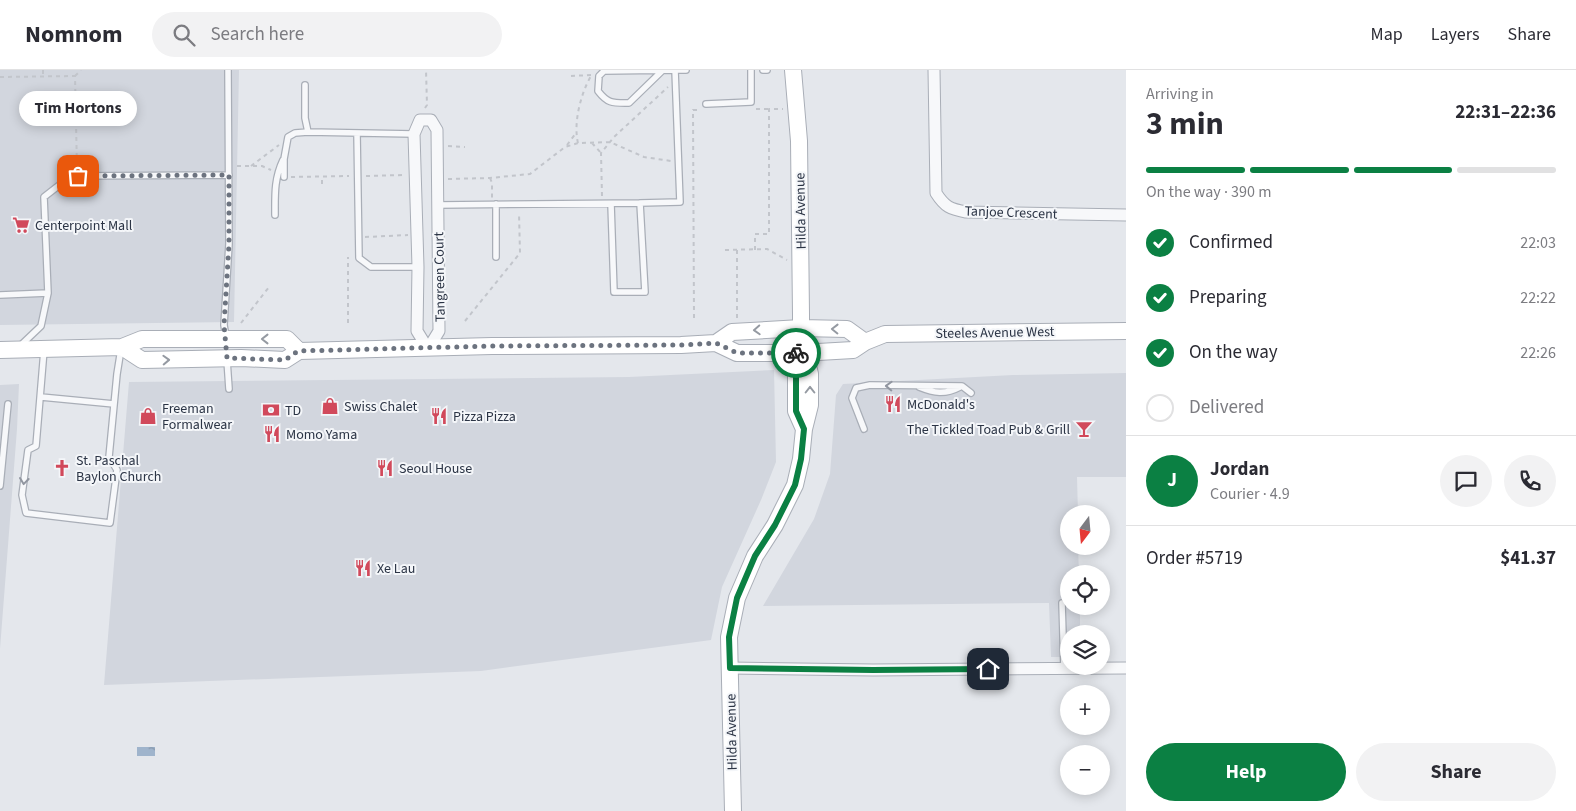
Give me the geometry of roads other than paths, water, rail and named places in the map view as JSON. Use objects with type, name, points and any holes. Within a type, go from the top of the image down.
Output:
[{"type":"main road","name":"Hilda Avenue","points":[[733,811],[729,637],[737,598],[755,556],[775,525],[795,485],[801,459],[804,429],[810,411],[810,374],[801,353],[798,141],[793,70]]},
{"type":"main road","name":"Steeles Avenue West","points":[[716,343],[732,332],[801,328],[847,329],[866,342]]},
{"type":"main road","name":"Steeles Avenue West","points":[[122,347],[142,360],[227,358],[285,360],[298,351],[716,343],[737,353],[801,353],[853,350],[885,334],[1126,331]]},
{"type":"main road","points":[[8,350],[122,347],[142,339],[286,339],[298,351]]},
{"type":"main road","points":[[226,339],[227,358]]},
{"type":"street","name":"Tanjoe Crescent","points":[[934,70],[936,193],[952,210],[966,212],[1126,215]]},
{"type":"street","name":"Tangreen Court","points":[[420,120],[431,120],[443,147],[438,205],[439,331],[428,348],[417,331],[418,267],[414,134],[420,120]]},
{"type":"street","points":[[414,149],[443,147]]},
{"type":"street","points":[[730,668],[873,670],[1060,669]]},
{"type":"street","points":[[1110,668],[1126,668]]},
{"type":"lane","points":[[226,339],[224,325],[229,244],[228,70]]},
{"type":"lane","points":[[663,70],[629,103],[615,103],[605,100],[598,91],[599,76],[604,71],[663,70],[686,70]]},
{"type":"lane","points":[[438,205],[680,202],[675,70]]},
{"type":"lane","points":[[704,107],[751,102],[750,70]]},
{"type":"lane","points":[[305,85],[305,118],[308,132]]},
{"type":"lane","points":[[284,177],[284,158],[288,137],[295,133],[414,134]]},
{"type":"lane","points":[[357,133],[359,258],[370,267],[418,267]]},
{"type":"lane","points":[[275,215],[275,184],[284,158]]},
{"type":"lane","points":[[8,350],[41,326],[48,293],[44,197],[71,176],[229,175]]},
{"type":"lane","points":[[611,204],[614,292],[645,292],[640,203]]},
{"type":"lane","points":[[494,204],[496,257]]},
{"type":"lane","points":[[0,295],[48,293]]},
{"type":"lane","points":[[44,350],[36,446],[28,450],[22,495],[26,513],[110,523],[117,470],[109,456],[122,347]]},
{"type":"lane","points":[[227,358],[229,389]]},
{"type":"lane","points":[[864,429],[852,398],[856,388],[870,385],[962,386],[971,393]]},
{"type":"lane","points":[[41,397],[114,404]]},
{"type":"lane","points":[[0,486],[8,404]]},
{"type":"water","points":[[137,747],[155,747],[155,756],[137,756]]},
{"type":"place","name":"Tim Hortons","points":[[78,176]]},
{"type":"place","name":"Centerpoint Mall","points":[[21,225]]},
{"type":"place","name":"McDonald's","points":[[893,404]]},
{"type":"place","name":"Swiss Chalet","points":[[330,406]]},
{"type":"place","name":"TD","points":[[271,410]]},
{"type":"place","name":"Freeman Formalwear","points":[[148,416]]},
{"type":"place","name":"Pizza Pizza","points":[[439,416]]},
{"type":"place","name":"The Tickled Toad Pub & Grill","points":[[1084,429]]},
{"type":"place","name":"Momo Yama","points":[[272,434]]},
{"type":"place","name":"St. Paschal Baylon Church","points":[[62,468]]},
{"type":"place","name":"Seoul House","points":[[385,468]]},
{"type":"place","name":"Xe Lau","points":[[363,568]]}]
